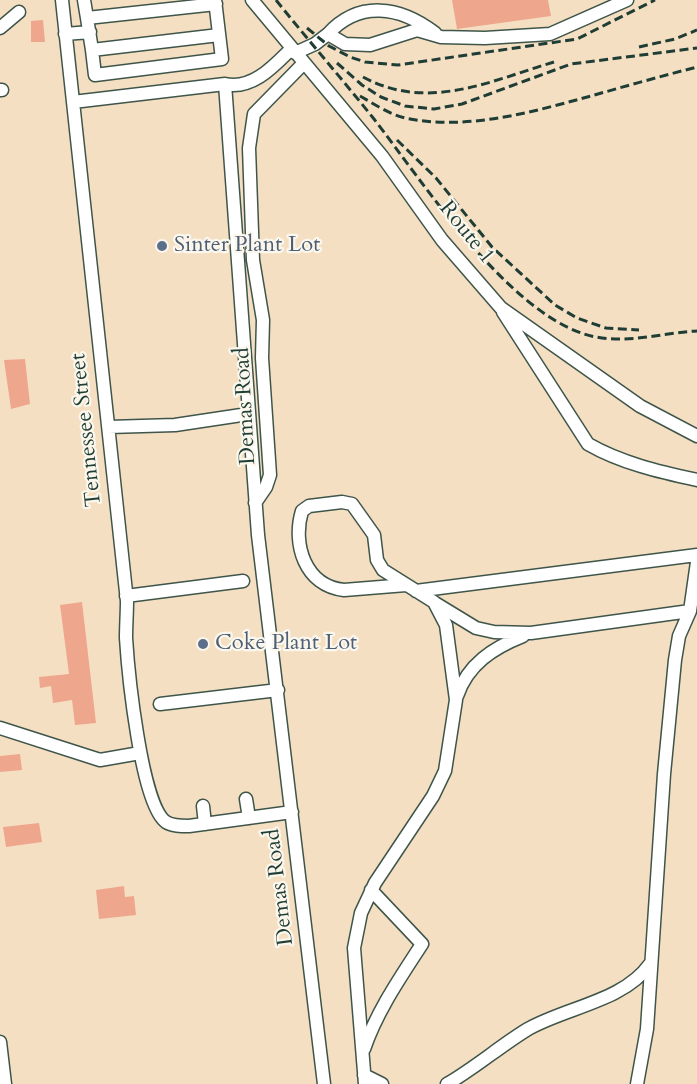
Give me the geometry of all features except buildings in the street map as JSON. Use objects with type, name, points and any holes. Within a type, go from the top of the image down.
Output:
[{"type":"street","name":"Tennessee Street","points":[[62,0],[109,428],[126,596],[126,638],[140,753],[156,807],[165,821],[175,825],[205,824]]},
{"type":"street","points":[[84,0],[95,75],[222,59],[215,2],[87,18]]},
{"type":"street","name":"Route 1","points":[[252,0],[382,156],[442,240],[501,308],[640,406],[697,436]]},
{"type":"street","points":[[73,102],[225,84],[236,86],[266,74],[293,51],[315,44],[346,18],[363,11],[382,8],[393,0]]},
{"type":"street","points":[[328,34],[345,44],[370,45],[417,30],[441,37],[486,38],[550,34],[627,0]]},
{"type":"street","points":[[382,8],[423,23],[441,37]]},
{"type":"street","points":[[0,28],[19,12]]},
{"type":"street","points":[[65,34],[90,32]]},
{"type":"street","points":[[92,50],[219,35]]},
{"type":"street","name":"Demas Road","points":[[303,64],[254,114],[249,148],[254,260],[263,320],[262,358],[270,475],[266,487],[255,503],[324,1084]]},
{"type":"street","points":[[225,84],[255,503]]},
{"type":"street","points":[[501,308],[588,444],[605,454],[697,480]]},
{"type":"street","points":[[109,428],[175,425],[248,414]]},
{"type":"street","points":[[690,611],[531,633],[494,632],[476,628],[411,588],[379,566],[374,535],[352,504],[342,502],[305,508],[299,522],[298,535],[306,565],[320,581],[335,589],[344,590],[411,588],[697,555]]},
{"type":"street","points":[[637,1084],[646,1029],[662,796],[675,660],[679,636],[690,611],[697,562]]},
{"type":"street","points":[[126,596],[243,582]]},
{"type":"street","points":[[434,602],[446,625],[456,700]]},
{"type":"street","points":[[382,1084],[364,1080],[354,948],[362,913],[371,890],[441,780],[448,760],[456,700],[465,678],[475,664],[501,646],[531,633]]},
{"type":"street","points":[[160,704],[278,690]]},
{"type":"street","points":[[0,728],[100,760],[140,753]]},
{"type":"street","points":[[246,799],[249,818]]},
{"type":"street","points":[[203,806],[205,824],[292,812]]},
{"type":"street","points":[[362,1055],[381,1009],[422,944],[371,890]]},
{"type":"street","points":[[447,1084],[531,1028],[635,982],[651,963]]},
{"type":"street","points":[[0,1042],[5,1084]]},
{"type":"railway","points":[[276,0],[374,119],[468,242],[525,299],[554,320],[584,334],[598,337],[626,339],[697,331]]},
{"type":"railway","points":[[307,28],[329,46],[350,57],[365,62],[398,65],[577,39],[655,0]]},
{"type":"railway","points":[[639,47],[675,39],[697,30]]},
{"type":"railway","points":[[337,63],[362,85],[381,97],[405,106],[434,109],[462,104],[571,64],[697,48]]},
{"type":"railway","points":[[363,77],[387,87],[411,92],[435,93],[483,84],[554,62]]},
{"type":"railway","points":[[360,96],[405,118],[428,121],[476,121],[546,108],[697,67]]},
{"type":"railway","points":[[397,140],[436,178],[492,247],[555,305],[577,318],[606,328],[639,330]]},
{"type":"place","name":"Sinter Plant Lot","points":[[162,246]]},
{"type":"place","name":"Coke Plant Lot","points":[[203,644]]}]
